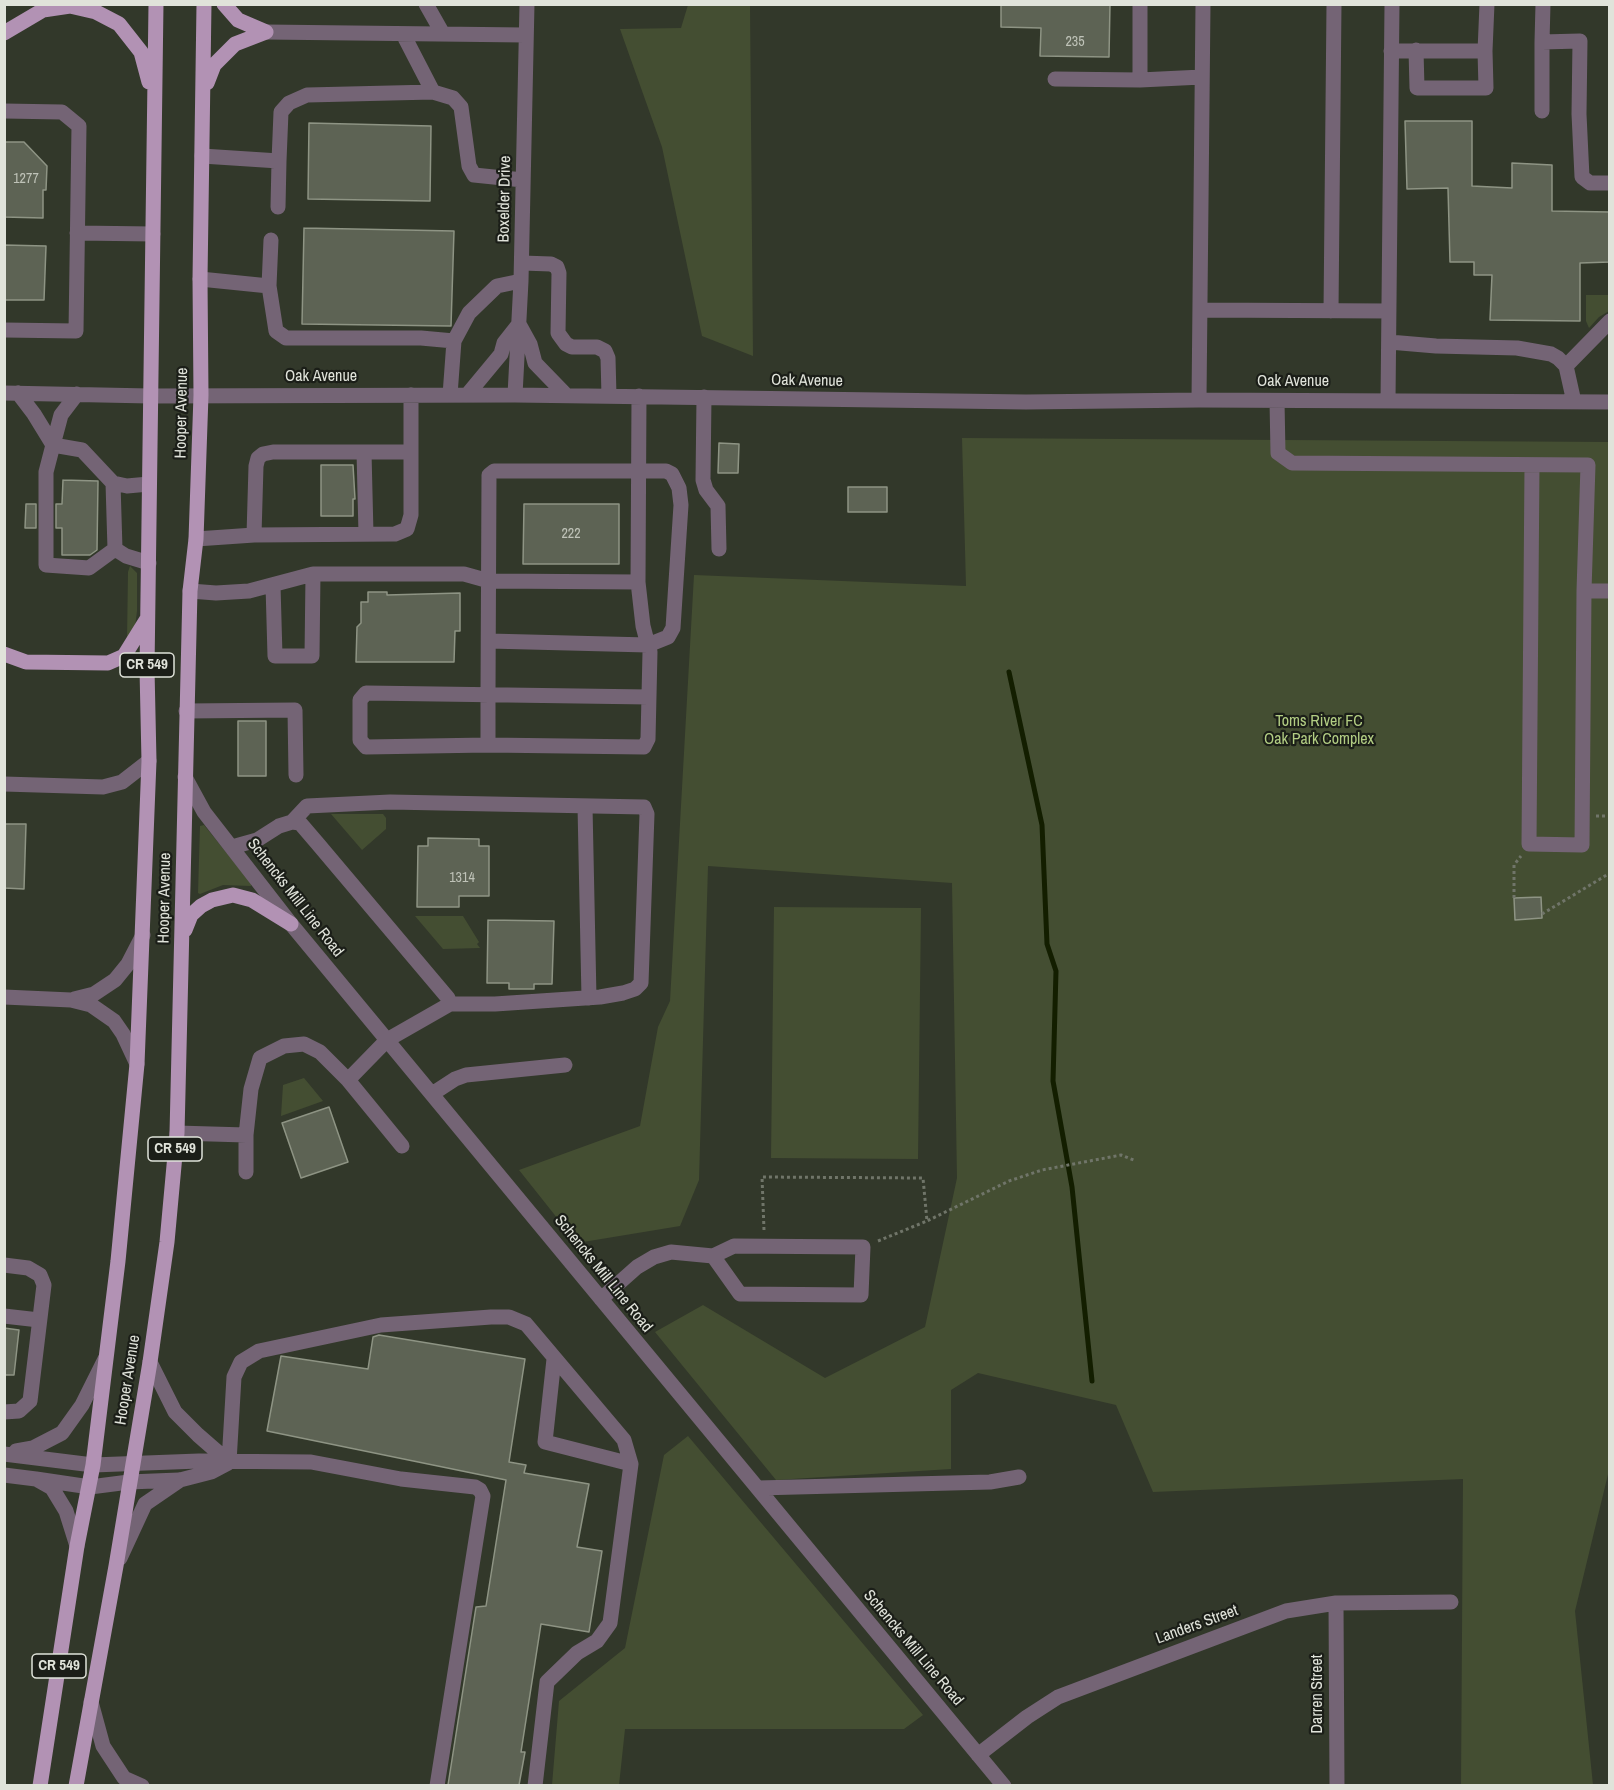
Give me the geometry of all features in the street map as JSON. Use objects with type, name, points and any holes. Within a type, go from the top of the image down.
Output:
[{"type":"main road","name":"Hooper Avenue","points":[[40,1785],[77,1546],[90,1487],[108,1354],[130,1154],[137,1064],[149,761],[147,669],[156,4]]},
{"type":"main road","name":"Hooper Avenue","points":[[76,1785],[150,1362],[167,1242],[177,1133],[186,711],[190,591],[196,539],[201,395],[200,279],[204,4]]},
{"type":"main road","points":[[224,4],[238,20],[266,32]]},
{"type":"main road","points":[[4,33],[43,10],[70,6],[96,12],[119,24],[141,52],[155,102]]},
{"type":"main road","points":[[203,92],[214,64],[235,44],[266,32]]},
{"type":"main road","points":[[4,654],[26,662],[108,663],[124,656],[148,617]]},
{"type":"main road","points":[[182,935],[191,915],[201,906],[212,900],[232,895],[252,900],[291,924]]},
{"type":"street","points":[[426,4],[443,34]]},
{"type":"street","name":"Boxelder Drive","points":[[515,395],[522,263],[526,4]]},
{"type":"street","points":[[1140,4],[1140,80]]},
{"type":"street","points":[[1199,400],[1203,4]]},
{"type":"street","points":[[1331,311],[1334,4]]},
{"type":"street","points":[[1388,401],[1392,4]]},
{"type":"street","points":[[1416,50],[1417,88],[1486,88],[1487,4]]},
{"type":"street","points":[[1542,111],[1544,4]]},
{"type":"street","points":[[266,32],[525,35]]},
{"type":"street","points":[[403,34],[433,92]]},
{"type":"street","points":[[1542,42],[1580,41],[1582,177],[1590,183],[1610,183]]},
{"type":"street","points":[[1391,51],[1485,51]]},
{"type":"street","points":[[1055,79],[1140,80],[1202,77]]},
{"type":"street","points":[[278,207],[281,112],[289,103],[306,95],[433,92],[453,98],[460,107],[469,166],[474,175],[523,180]]},
{"type":"street","points":[[4,111],[62,112],[79,126],[76,331],[4,330]]},
{"type":"street","points":[[202,156],[279,160]]},
{"type":"street","points":[[77,233],[153,234]]},
{"type":"street","points":[[271,240],[269,286],[276,331],[286,338],[421,338],[454,341]]},
{"type":"street","points":[[522,263],[551,264],[557,267],[559,273],[558,333],[566,344],[572,347],[597,347],[605,351],[608,358],[609,396]]},
{"type":"street","points":[[200,279],[269,286]]},
{"type":"street","points":[[450,395],[454,341],[469,313],[497,286],[521,280]]},
{"type":"street","points":[[1200,310],[1389,311]]},
{"type":"street","points":[[1566,366],[1610,321]]},
{"type":"street","points":[[467,395],[501,354],[504,343],[519,324],[530,344],[535,363],[566,395]]},
{"type":"street","points":[[1389,342],[1535,350],[1558,358],[1566,366],[1574,402]]},
{"type":"street","points":[[11,393],[34,414],[53,445],[82,450],[113,483],[127,486],[149,484]]},
{"type":"street","name":"Oak Avenue","points":[[11,393],[150,396],[566,395],[1026,402],[1277,400],[1610,402]]},
{"type":"street","points":[[77,394],[61,415],[46,472],[46,565],[89,568],[115,549]]},
{"type":"street","points":[[196,539],[254,535],[395,534],[407,529],[411,515],[411,395]]},
{"type":"street","points":[[639,396],[638,582],[642,626],[650,652],[649,697],[648,739],[644,747],[489,745],[366,747],[360,740],[360,700],[366,693],[649,697]]},
{"type":"street","points":[[704,397],[703,480],[706,490],[718,506],[719,549]]},
{"type":"street","points":[[1277,400],[1278,453],[1292,463],[1588,465],[1584,591],[1582,844],[1528,844],[1532,465]]},
{"type":"street","points":[[254,535],[256,466],[258,458],[264,454],[273,452],[410,452]]},
{"type":"street","points":[[364,452],[366,534]]},
{"type":"street","points":[[489,641],[648,645],[668,637],[674,628],[681,505],[679,488],[672,474],[666,471],[639,470],[494,471],[489,476],[488,694],[489,745]]},
{"type":"street","points":[[113,483],[115,549]]},
{"type":"street","points":[[115,549],[126,556],[149,563]]},
{"type":"street","points":[[190,591],[227,593],[249,591],[313,574],[464,573],[489,581],[638,582]]},
{"type":"street","points":[[273,585],[275,656],[312,656],[313,574]]},
{"type":"street","points":[[1584,591],[1610,591]]},
{"type":"street","points":[[186,711],[295,710],[296,775]]},
{"type":"street","points":[[4,784],[103,787],[122,782],[149,761]]},
{"type":"street","name":"Schencks Mill Line Road","points":[[185,777],[204,812],[291,924],[1004,1785]]},
{"type":"street","points":[[292,822],[307,806],[401,802],[644,807],[647,814],[641,983],[635,989],[589,998],[495,1004],[450,1004],[387,1040],[348,1080]]},
{"type":"street","points":[[585,806],[589,998]]},
{"type":"street","points":[[232,847],[257,840],[279,826],[292,822],[300,823],[448,998],[450,1004]]},
{"type":"street","points":[[71,1000],[94,994],[116,980],[128,964],[143,935]]},
{"type":"street","points":[[4,997],[71,1000],[91,1005],[114,1021],[123,1034],[137,1064]]},
{"type":"street","points":[[246,1172],[246,1135],[251,1089],[260,1058],[284,1046],[304,1044],[320,1052],[348,1080],[402,1146]]},
{"type":"street","points":[[432,1094],[465,1075],[565,1065]]},
{"type":"street","points":[[177,1133],[246,1135]]},
{"type":"street","points":[[601,1299],[637,1267],[654,1257],[671,1252],[713,1256],[734,1246],[863,1247],[861,1295],[740,1293],[713,1256]]},
{"type":"street","points":[[4,1265],[28,1268],[40,1275],[44,1285],[30,1401],[19,1411],[4,1412]]},
{"type":"street","points":[[4,1316],[39,1320]]},
{"type":"street","points":[[229,1462],[234,1377],[241,1362],[259,1351],[381,1325],[491,1317],[509,1317],[526,1324],[624,1440],[631,1464],[610,1623],[597,1641],[577,1653],[547,1682],[535,1785]]},
{"type":"street","points":[[4,1453],[33,1448],[62,1433],[82,1405],[108,1354]]},
{"type":"street","points":[[554,1359],[545,1442],[631,1464]]},
{"type":"street","points":[[150,1362],[175,1412],[229,1462]]},
{"type":"street","points":[[4,1453],[93,1464],[311,1462],[401,1479],[475,1487],[480,1490],[483,1496],[437,1785]]},
{"type":"street","points":[[4,1475],[90,1487],[129,1482],[180,1480],[211,1472],[229,1462]]},
{"type":"street","points":[[758,1488],[990,1482],[1019,1477]]},
{"type":"street","points":[[36,1479],[52,1488],[66,1511],[77,1546]]},
{"type":"street","points":[[116,1566],[145,1504],[180,1480]]},
{"type":"street","name":"Landers Street","points":[[978,1755],[1058,1696],[1286,1611],[1336,1602],[1451,1602]]},
{"type":"street","name":"Darren Street","points":[[1336,1602],[1337,1785]]},
{"type":"street","points":[[91,1702],[102,1746],[124,1778],[142,1785]]},
{"type":"path","points":[[1514,898],[1514,865],[1528,844]]},
{"type":"path","points":[[1542,914],[1610,873]]},
{"type":"path","points":[[863,1247],[927,1221],[1009,1181],[1042,1170],[1121,1155],[1136,1161]]},
{"type":"path","points":[[765,1246],[762,1177],[923,1178],[927,1221]]},
{"type":"green space","points":[[688,5],[750,5],[753,356],[702,336],[662,147],[620,29],[681,28]]},
{"type":"green space","points":[[1586,295],[1609,295],[1609,311],[1599,317],[1589,328],[1586,321]]},
{"type":"green space","name":"Toms River FC Oak Park Complex","points":[[962,438],[1609,442],[1610,1466],[1575,1611],[1593,1785],[1461,1785],[1463,1479],[1153,1492],[1116,1405],[978,1373],[951,1390],[951,1469],[776,1480],[655,1332],[703,1305],[825,1378],[925,1327],[957,1178],[952,883],[708,866],[699,1180],[680,1226],[577,1243],[519,1170],[640,1126],[658,1027],[670,1001],[694,575],[966,586]]},
{"type":"green space","points":[[130,566],[137,573],[137,611],[135,627],[127,640],[128,572]]},
{"type":"green space","points":[[331,814],[383,814],[386,818],[386,829],[362,850]]},
{"type":"green space","points":[[204,825],[251,883],[251,886],[223,885],[198,893],[200,826]]},
{"type":"green space","points":[[774,907],[921,908],[918,1159],[771,1158]]},
{"type":"green space","points":[[415,916],[463,916],[479,942],[477,944],[480,948],[443,949]]},
{"type":"green space","points":[[304,1078],[323,1101],[281,1116],[283,1085]]},
{"type":"green space","points":[[688,1436],[923,1715],[904,1729],[625,1729],[619,1785],[552,1785],[559,1701],[625,1648],[664,1455]]},
{"type":"building","points":[[1001,4],[1110,4],[1109,57],[1040,56],[1041,28],[1001,27]]},
{"type":"building","points":[[1405,121],[1472,121],[1472,186],[1512,188],[1512,163],[1552,165],[1552,211],[1610,212],[1610,262],[1580,263],[1580,321],[1490,320],[1492,275],[1474,275],[1474,262],[1450,262],[1448,188],[1407,189]]},
{"type":"building","points":[[309,123],[431,126],[430,201],[308,199]]},
{"type":"building","points":[[4,142],[24,142],[47,166],[46,190],[43,190],[43,218],[4,217]]},
{"type":"building","points":[[304,228],[454,231],[451,326],[302,324]]},
{"type":"building","points":[[4,245],[46,246],[44,300],[4,300]]},
{"type":"building","points":[[719,443],[739,444],[738,473],[718,473]]},
{"type":"building","points":[[321,465],[353,465],[355,499],[353,499],[353,516],[321,516]]},
{"type":"building","points":[[63,480],[98,481],[97,550],[90,555],[62,555],[62,528],[56,528],[56,504],[62,504]]},
{"type":"building","points":[[848,487],[887,487],[887,512],[848,512]]},
{"type":"building","points":[[26,504],[36,504],[36,528],[25,528]]},
{"type":"building","points":[[524,504],[619,504],[619,564],[523,564]]},
{"type":"building","points":[[368,592],[387,592],[387,595],[460,593],[460,631],[455,631],[454,662],[356,662],[357,627],[361,623],[361,602],[368,602]]},
{"type":"building","points":[[238,721],[266,721],[266,776],[238,776]]},
{"type":"building","points":[[4,824],[26,824],[24,889],[4,888]]},
{"type":"building","points":[[428,838],[479,839],[479,846],[489,846],[489,896],[459,896],[459,907],[417,907],[418,846],[428,846]]},
{"type":"building","points":[[1541,897],[1542,918],[1515,920],[1514,898]]},
{"type":"building","points":[[488,920],[554,921],[552,984],[534,984],[534,989],[509,989],[509,983],[487,983]]},
{"type":"building","points":[[329,1107],[348,1162],[301,1178],[282,1123]]},
{"type":"building","points":[[4,1328],[19,1330],[14,1375],[4,1375]]},
{"type":"building","points":[[379,1335],[525,1359],[509,1462],[526,1465],[524,1473],[589,1484],[577,1547],[602,1551],[589,1632],[541,1624],[521,1752],[525,1752],[519,1785],[448,1785],[476,1607],[486,1606],[506,1480],[267,1431],[281,1356],[368,1369],[373,1337]]},
{"type":"waterway","points":[[1009,672],[1042,825],[1047,944],[1056,971],[1053,1081],[1072,1187],[1092,1381]]}]
